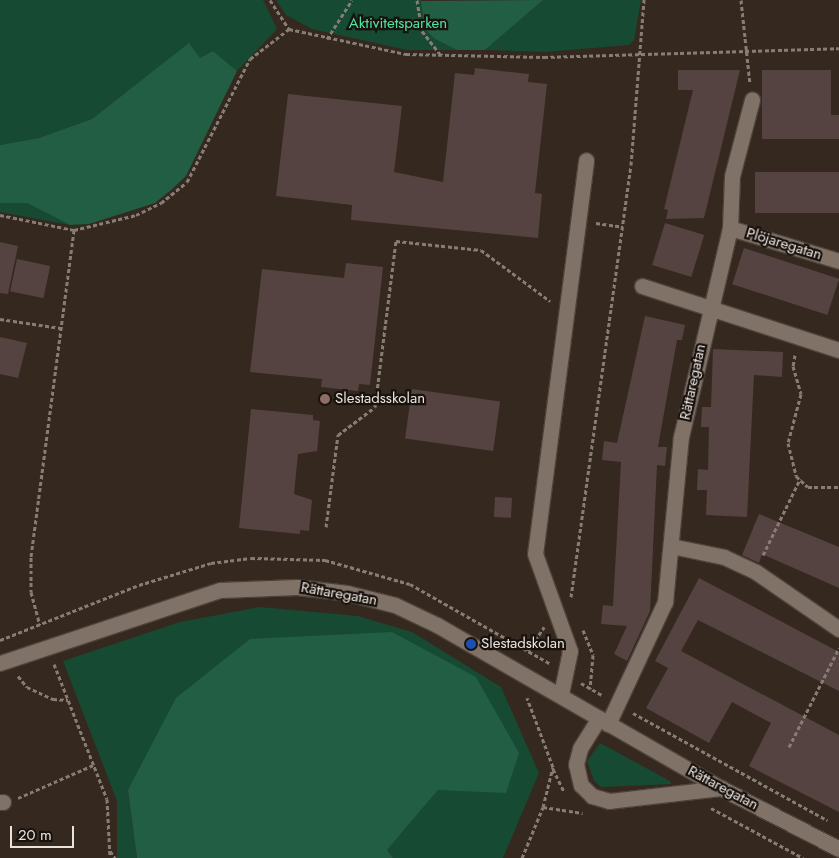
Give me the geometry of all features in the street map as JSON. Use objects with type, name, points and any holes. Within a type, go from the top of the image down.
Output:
[{"type":"street","name":"Plöjaregatan","points":[[708,308],[730,228],[732,176],[752,100]]},
{"type":"street","points":[[561,694],[568,674],[570,651],[558,617],[540,578],[535,554],[586,160]]},
{"type":"street","name":"Plöjaregatan","points":[[730,228],[839,261]]},
{"type":"street","points":[[642,286],[839,350]]},
{"type":"street","name":"Rättaregatan","points":[[603,721],[618,704],[660,622],[671,546],[681,437],[708,308]]},
{"type":"street","points":[[671,546],[724,557],[756,572],[839,629]]},
{"type":"street","name":"Rättaregatan","points":[[3,662],[220,590],[297,587],[395,605],[519,670],[603,721],[721,788],[839,849]]},
{"type":"street","points":[[603,721],[580,748],[576,764],[581,784],[592,796],[609,801],[721,788]]},
{"type":"path","points":[[270,0],[289,29],[327,39],[406,54],[544,57],[744,48],[839,48]]},
{"type":"path","points":[[327,39],[352,0]]},
{"type":"path","points":[[417,0],[422,32],[440,54]]},
{"type":"path","points":[[519,670],[539,630],[572,609],[586,464],[622,227],[641,52],[644,0]]},
{"type":"path","points":[[741,0],[744,48],[752,100]]},
{"type":"path","points":[[0,215],[74,230],[136,215],[161,203],[187,182],[250,59],[289,29]]},
{"type":"path","points":[[578,221],[622,227]]},
{"type":"path","points":[[74,230],[30,557],[31,592],[47,647],[107,799],[110,858]]},
{"type":"path","points":[[326,527],[338,435],[375,407],[396,241],[481,250],[546,300],[568,304]]},
{"type":"path","points":[[0,319],[60,328]]},
{"type":"path","points":[[799,337],[793,366],[801,394],[788,443],[800,479],[808,487],[839,487]]},
{"type":"path","points":[[756,572],[800,479]]},
{"type":"path","points":[[789,747],[839,648]]},
{"type":"path","points":[[528,650],[618,704],[830,822]]},
{"type":"path","points":[[3,662],[27,687],[53,699],[68,700]]},
{"type":"path","points":[[522,858],[543,808],[553,767],[524,696]]},
{"type":"path","points":[[2,802],[94,765]]},
{"type":"path","points":[[110,851],[115,858]]},
{"type":"green space","points":[[0,0],[263,0],[277,29],[237,71],[213,51],[200,59],[189,44],[92,119],[39,138],[0,145]]},
{"type":"green space","name":"Aktivitetsparken","points":[[276,0],[421,0],[435,39],[457,50],[407,50],[312,29],[286,15]]},
{"type":"green space","points":[[543,0],[641,0],[634,40],[629,45],[545,52],[485,50]]},
{"type":"green space","points":[[543,0],[485,50],[457,50],[435,39],[425,29],[421,1]]},
{"type":"green space","points":[[189,43],[200,58],[213,51],[237,71],[186,176],[171,190],[155,203],[89,224],[70,225],[27,203],[0,203],[0,145],[39,138],[92,119]]},
{"type":"green space","points":[[0,203],[27,203],[70,225],[0,212]]},
{"type":"green space","points":[[260,607],[358,616],[412,632],[501,687],[539,773],[503,858],[393,858],[387,850],[438,790],[519,753],[128,790],[137,858],[117,858],[117,801],[63,661],[180,622]]},
{"type":"green space","points":[[392,632],[476,677],[519,753],[506,793],[438,790],[387,850],[393,858],[137,858],[128,790],[176,698],[250,639]]},
{"type":"green space","points":[[600,743],[670,781],[671,784],[601,787],[594,781],[587,761]]},
{"type":"building","points":[[475,68],[529,74],[528,82],[547,84],[535,193],[542,194],[538,238],[351,220],[352,205],[276,196],[288,94],[402,106],[394,172],[443,182],[455,73],[474,75]]},
{"type":"building","points":[[678,70],[740,70],[704,218],[666,219],[668,210],[664,209],[693,90],[678,90]]},
{"type":"building","points":[[762,70],[831,70],[831,115],[839,115],[839,139],[762,139]]},
{"type":"building","points":[[755,172],[839,172],[839,213],[755,213]]},
{"type":"building","points":[[665,223],[704,235],[691,277],[652,265]]},
{"type":"building","points":[[0,242],[18,246],[8,294],[0,293]]},
{"type":"building","points":[[744,248],[839,279],[827,315],[732,284]]},
{"type":"building","points":[[17,259],[50,266],[43,298],[10,291]]},
{"type":"building","points":[[346,263],[383,267],[370,385],[359,384],[358,391],[321,387],[322,379],[250,372],[262,269],[344,278]]},
{"type":"building","points":[[645,316],[685,325],[682,340],[677,340],[658,447],[667,447],[665,466],[657,465],[650,611],[627,661],[614,654],[627,626],[601,624],[603,605],[613,606],[621,462],[602,460],[604,441],[617,443]]},
{"type":"building","points":[[0,337],[27,343],[18,378],[0,374]]},
{"type":"building","points":[[713,349],[783,352],[782,377],[754,375],[747,517],[706,515],[707,490],[697,490],[698,469],[708,470],[709,427],[701,427],[702,407],[711,407]]},
{"type":"building","points":[[412,389],[500,401],[493,451],[405,439]]},
{"type":"building","points":[[251,409],[313,415],[313,420],[320,421],[317,451],[298,454],[294,494],[312,500],[309,531],[300,530],[300,534],[239,528]]},
{"type":"building","points":[[495,497],[512,498],[511,518],[494,517]]},
{"type":"building","points":[[759,514],[839,547],[839,588],[762,554],[759,563],[742,555]]},
{"type":"building","points":[[699,578],[839,652],[839,691],[698,620],[681,651],[839,735],[839,812],[749,766],[771,723],[732,702],[709,743],[646,708],[668,668],[655,661]]},
{"type":"place","name":"Slestadsskolan","points":[[325,399]]},
{"type":"place","name":"Slestadskolan","points":[[471,644]]}]
